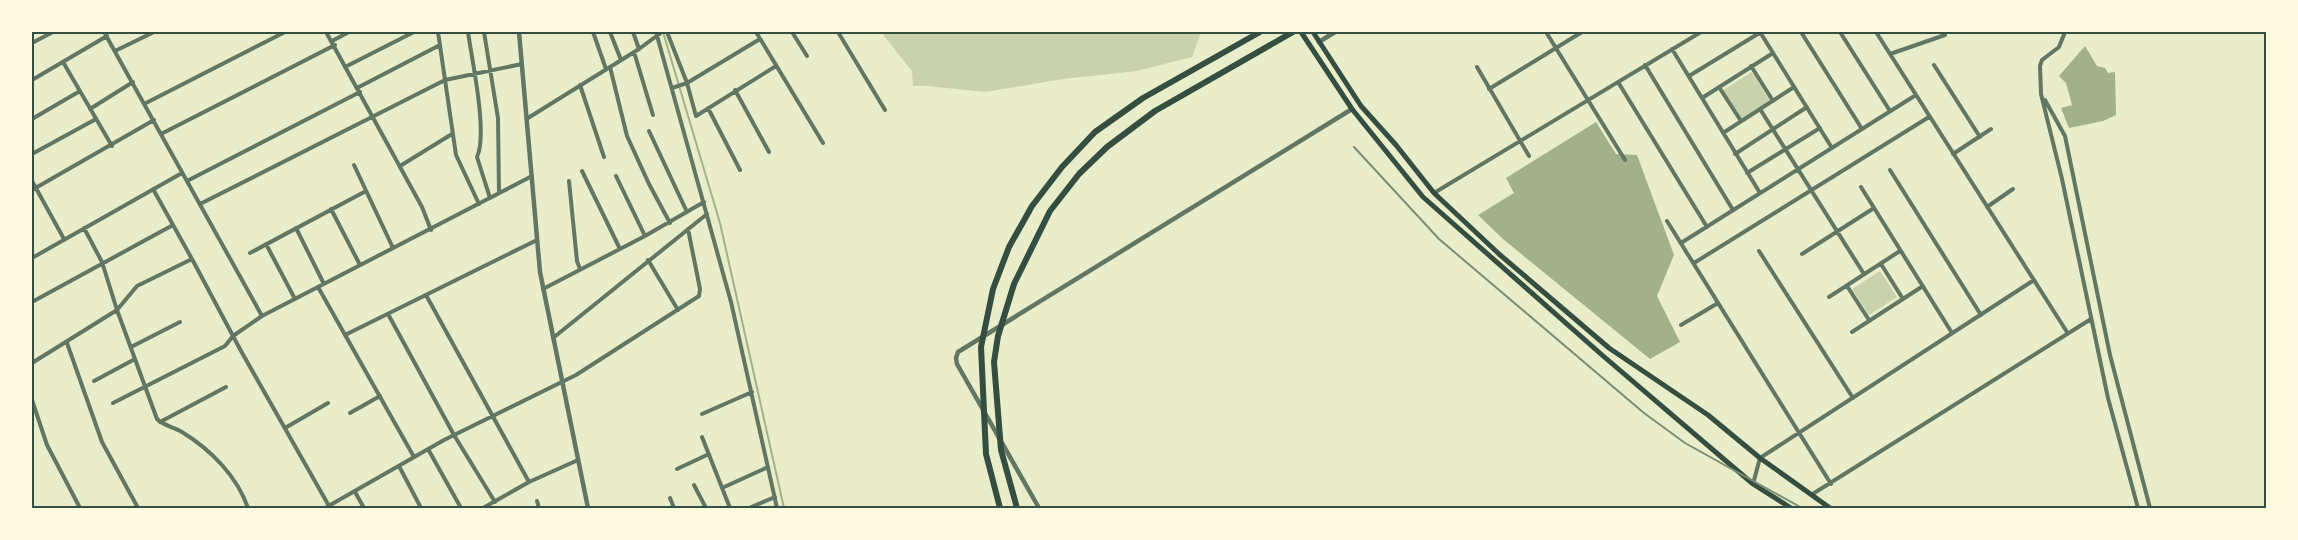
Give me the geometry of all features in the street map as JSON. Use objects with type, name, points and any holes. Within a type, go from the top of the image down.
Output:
[{"type":"highway","points":[[1000,508],[986,454],[981,347],[993,289],[1009,247],[1032,206],[1062,167],[1095,132],[1143,98],[1260,32]]},
{"type":"highway","points":[[1017,508],[1001,450],[994,362],[998,336],[1014,284],[1050,211],[1086,167],[1107,147],[1147,117],[1293,32]]},
{"type":"main road","points":[[1301,32],[1349,110],[1423,197],[1753,484],[1791,508]]},
{"type":"main road","points":[[1313,32],[1361,106],[1434,193],[1499,254],[1609,348],[1708,415],[1760,458],[1830,508]]},
{"type":"street","points":[[32,44],[53,32]]},
{"type":"street","points":[[115,51],[154,32]]},
{"type":"street","points":[[146,103],[285,32]]},
{"type":"street","points":[[326,32],[422,207],[431,230]]},
{"type":"street","points":[[161,134],[333,43],[349,32]]},
{"type":"street","points":[[345,67],[414,32]]},
{"type":"street","points":[[438,32],[456,155],[474,189],[479,204]]},
{"type":"street","points":[[468,32],[482,129],[477,157],[490,198]]},
{"type":"street","points":[[484,32],[498,117],[499,193]]},
{"type":"street","points":[[519,32],[524,64],[537,240],[543,289],[588,508]]},
{"type":"street","points":[[593,32],[608,68],[627,136],[670,223]]},
{"type":"street","points":[[610,32],[621,60]]},
{"type":"street","points":[[633,32],[639,48]]},
{"type":"street","points":[[528,118],[634,52],[659,32],[677,87],[707,214],[731,302],[777,508]]},
{"type":"street","points":[[667,32],[687,83],[695,115],[776,66]]},
{"type":"street","points":[[756,32],[823,143]]},
{"type":"street","points":[[792,32],[807,56]]},
{"type":"street","points":[[838,32],[885,110]]},
{"type":"street","points":[[1319,42],[1335,32]]},
{"type":"street","points":[[1546,32],[1625,160]]},
{"type":"street","points":[[1490,89],[1582,32]]},
{"type":"street","points":[[1434,193],[1701,32]]},
{"type":"street","points":[[1689,76],[1760,32],[1832,148]]},
{"type":"street","points":[[1802,32],[1862,129]]},
{"type":"street","points":[[1840,32],[1890,111]]},
{"type":"street","points":[[1876,32],[2067,332]]},
{"type":"street","points":[[2065,32],[2059,47],[2042,60],[2040,66],[2041,94],[2058,159],[2108,398],[2138,508]]},
{"type":"street","points":[[32,80],[106,34],[262,316]]},
{"type":"street","points":[[1890,54],[1945,35]]},
{"type":"street","points":[[677,87],[760,39]]},
{"type":"street","points":[[187,181],[440,45]]},
{"type":"street","points":[[1672,49],[1760,194]]},
{"type":"street","points":[[634,52],[652,114]]},
{"type":"street","points":[[1702,98],[1773,53]]},
{"type":"street","points":[[63,62],[112,146]]},
{"type":"street","points":[[200,204],[445,80],[524,64]]},
{"type":"street","points":[[1645,65],[1733,210]]},
{"type":"street","points":[[1934,65],[1980,136]]},
{"type":"street","points":[[1751,66],[1773,101]]},
{"type":"street","points":[[1477,67],[1529,156]]},
{"type":"street","points":[[90,109],[133,82]]},
{"type":"street","points":[[1618,82],[1707,227]]},
{"type":"street","points":[[580,86],[604,157]]},
{"type":"street","points":[[1719,87],[1741,121]]},
{"type":"street","points":[[1723,133],[1794,87]]},
{"type":"street","points":[[735,90],[769,152]]},
{"type":"street","points":[[32,119],[80,91]]},
{"type":"street","points":[[2041,94],[2066,136],[2110,355],[2150,508]]},
{"type":"street","points":[[1681,243],[1916,95]]},
{"type":"street","points":[[1736,154],[1807,107]]},
{"type":"street","points":[[708,108],[740,170]]},
{"type":"street","points":[[1760,109],[1864,274]]},
{"type":"street","points":[[1039,508],[957,364],[958,352],[1349,110]]},
{"type":"street","points":[[1694,263],[1929,117]]},
{"type":"street","points":[[32,154],[96,119]]},
{"type":"street","points":[[34,189],[154,120]]},
{"type":"street","points":[[1747,173],[1820,128]]},
{"type":"street","points":[[1953,154],[1991,129]]},
{"type":"street","points":[[649,131],[687,212]]},
{"type":"street","points":[[400,166],[452,134]]},
{"type":"street","points":[[354,165],[393,248]]},
{"type":"street","points":[[1890,170],[1981,315]]},
{"type":"street","points":[[582,171],[620,249]]},
{"type":"street","points":[[32,258],[183,173]]},
{"type":"street","points":[[113,403],[225,346],[233,336],[262,316],[431,230],[532,175]]},
{"type":"street","points":[[616,176],[645,236]]},
{"type":"street","points":[[32,181],[34,189],[64,239]]},
{"type":"street","points":[[569,181],[577,261],[580,270]]},
{"type":"street","points":[[1861,187],[1952,333]]},
{"type":"street","points":[[153,189],[328,508],[454,435],[576,375],[678,310],[700,293],[688,229]]},
{"type":"street","points":[[1987,207],[2013,189]]},
{"type":"street","points":[[250,253],[366,191]]},
{"type":"street","points":[[543,289],[670,223],[704,202]]},
{"type":"street","points":[[1802,254],[1874,208]]},
{"type":"street","points":[[331,209],[360,265]]},
{"type":"street","points":[[553,338],[707,214]]},
{"type":"street","points":[[1667,221],[1831,484]]},
{"type":"street","points":[[32,302],[173,225]]},
{"type":"street","points":[[84,228],[102,262],[151,406],[160,422],[180,431],[214,456],[231,476],[248,508]]},
{"type":"street","points":[[296,228],[324,284]]},
{"type":"street","points":[[345,335],[537,240]]},
{"type":"street","points":[[266,244],[295,299]]},
{"type":"street","points":[[1759,251],[1853,398]]},
{"type":"street","points":[[1829,297],[1900,251]]},
{"type":"street","points":[[32,363],[117,310],[137,286],[192,259]]},
{"type":"street","points":[[648,260],[678,310]]},
{"type":"street","points":[[1881,264],[1903,299]]},
{"type":"street","points":[[1753,484],[1760,458],[2034,280]]},
{"type":"street","points":[[1847,286],[1870,321]]},
{"type":"street","points":[[1852,332],[1923,286]]},
{"type":"street","points":[[318,287],[414,457]]},
{"type":"street","points":[[426,296],[529,482]]},
{"type":"street","points":[[1682,326],[1718,303]]},
{"type":"street","points":[[388,314],[454,435],[495,502]]},
{"type":"street","points":[[1811,495],[2091,319]]},
{"type":"street","points":[[131,347],[180,322]]},
{"type":"street","points":[[67,343],[102,442],[138,508]]},
{"type":"street","points":[[94,381],[135,359]]},
{"type":"street","points":[[160,422],[226,387]]},
{"type":"street","points":[[702,414],[752,392]]},
{"type":"street","points":[[350,413],[380,396]]},
{"type":"street","points":[[32,400],[46,445],[80,508]]},
{"type":"street","points":[[285,428],[328,403]]},
{"type":"street","points":[[702,437],[730,508]]},
{"type":"street","points":[[428,449],[461,508]]},
{"type":"street","points":[[677,469],[709,454]]},
{"type":"street","points":[[483,508],[529,482],[578,460]]},
{"type":"street","points":[[399,466],[421,508]]},
{"type":"street","points":[[722,488],[768,467]]},
{"type":"street","points":[[694,484],[706,508]]},
{"type":"street","points":[[355,492],[364,508]]},
{"type":"street","points":[[749,508],[775,497]]},
{"type":"street","points":[[670,498],[675,508]]},
{"type":"street","points":[[537,501],[538,508]]},
{"type":"shaded area","points":[[882,32],[1201,32],[1192,57],[1137,71],[1063,79],[986,92],[913,86],[912,71]]},
{"type":"shaded area","points":[[2085,46],[2097,66],[2105,68],[2108,73],[2115,72],[2116,115],[2103,121],[2069,128],[2061,108],[2072,105],[2066,83],[2059,76]]},
{"type":"shaded area","points":[[1752,72],[1770,101],[1741,119],[1723,90]]},
{"type":"shaded area","points":[[1596,122],[1616,154],[1637,155],[1674,255],[1657,296],[1680,342],[1650,359],[1503,239],[1478,215],[1514,193],[1506,178]]},
{"type":"shaded area","points":[[1880,271],[1897,297],[1869,315],[1852,289]]},
{"type":"waterway","points":[[663,32],[720,223],[784,508]]},
{"type":"railway","points":[[1354,147],[1439,239],[1644,413],[1685,443],[1802,508]]}]
